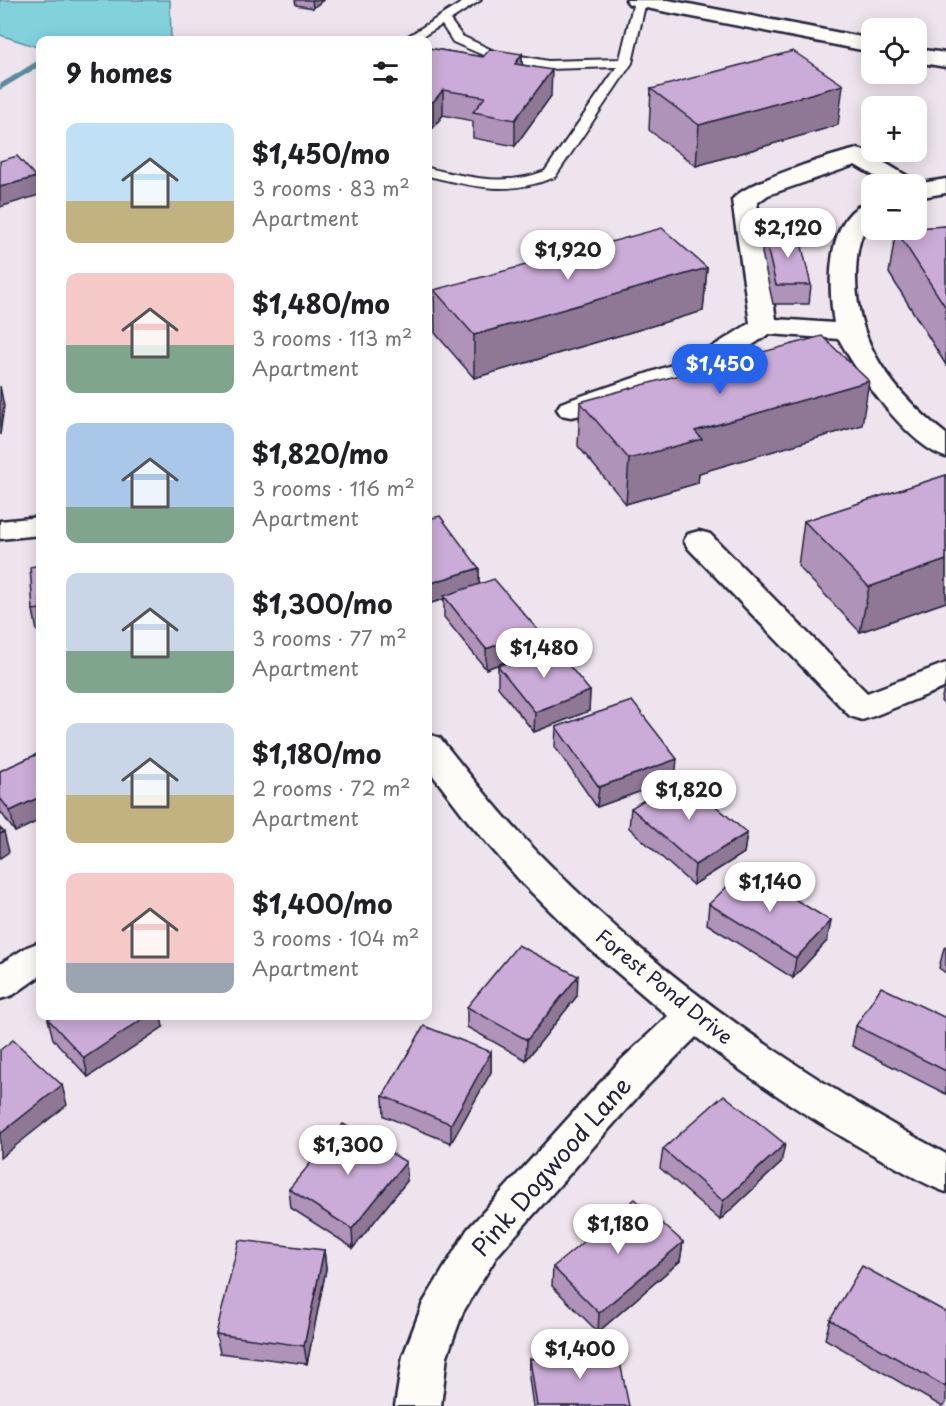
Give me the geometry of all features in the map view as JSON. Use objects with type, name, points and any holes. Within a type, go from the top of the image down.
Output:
[{"type":"street","points":[[638,0],[861,44]]},
{"type":"street","points":[[927,57],[946,60]]},
{"type":"street","points":[[764,326],[744,200],[760,190],[857,156],[887,174]]},
{"type":"street","points":[[927,189],[946,186]]},
{"type":"street","points":[[861,218],[845,244],[843,269],[847,322],[850,332],[855,345],[873,374],[915,421],[946,448]]},
{"type":"street","points":[[571,409],[708,362],[764,326],[850,332]]},
{"type":"street","points":[[0,530],[36,526]]},
{"type":"street","points":[[699,541],[862,708],[946,674]]},
{"type":"street","name":"Forest Pond Drive","points":[[433,762],[574,914],[694,1015],[769,1069],[847,1118],[946,1174]]},
{"type":"street","points":[[0,984],[36,960]]},
{"type":"street","name":"Pink Dogwood Lane","points":[[417,1406],[425,1356],[445,1302],[482,1243],[633,1074],[694,1015]]},
{"type":"lane","points":[[414,36],[475,0]]},
{"type":"lane","points":[[432,173],[508,186],[530,184],[550,174],[626,63],[638,0]]},
{"type":"lane","points":[[443,18],[457,39],[490,54],[548,65],[626,63]]},
{"type":"water","points":[[0,0],[170,0],[171,36],[36,36],[36,47],[0,35]]},
{"type":"building","points":[[432,49],[483,57],[490,49],[522,54],[515,64],[552,70],[515,120],[473,112],[485,97],[443,90],[433,102]]},
{"type":"building","points":[[793,51],[843,85],[699,125],[651,89]]},
{"type":"building","points":[[17,156],[36,177],[0,187],[0,161]]},
{"type":"building","points":[[946,226],[946,308],[902,240],[927,240],[927,227]]},
{"type":"building","points":[[662,228],[707,268],[474,335],[434,290]]},
{"type":"building","points":[[764,234],[799,234],[811,285],[776,285]]},
{"type":"building","points":[[822,336],[869,381],[695,431],[702,439],[629,459],[580,402]]},
{"type":"building","points":[[946,475],[946,560],[869,587],[804,521]]},
{"type":"building","points":[[440,516],[479,568],[432,583],[432,518]]},
{"type":"building","points":[[36,566],[36,610],[33,610],[30,567]]},
{"type":"building","points":[[494,579],[538,630],[486,649],[444,596]]},
{"type":"building","points":[[553,646],[590,691],[535,712],[498,666]]},
{"type":"building","points":[[632,701],[677,759],[599,787],[556,727]]},
{"type":"building","points":[[36,755],[36,799],[10,811],[0,798],[0,771]]},
{"type":"building","points":[[682,777],[747,833],[695,865],[631,808]]},
{"type":"building","points":[[745,869],[831,921],[796,958],[709,904]]},
{"type":"building","points":[[518,945],[578,976],[527,1040],[467,1007]]},
{"type":"building","points":[[881,987],[946,1018],[946,1071],[856,1026]]},
{"type":"building","points":[[49,1020],[141,1020],[84,1058]]},
{"type":"building","points":[[424,1026],[491,1052],[451,1124],[383,1096]]},
{"type":"building","points":[[13,1040],[62,1085],[0,1134],[0,1050]]},
{"type":"building","points":[[724,1095],[785,1144],[723,1201],[663,1149]]},
{"type":"building","points":[[343,1124],[406,1162],[352,1229],[289,1189]]},
{"type":"building","points":[[635,1199],[683,1242],[599,1313],[553,1267]]},
{"type":"building","points":[[239,1240],[324,1250],[304,1346],[216,1334]]},
{"type":"building","points":[[862,1266],[946,1312],[946,1387],[830,1320]]},
{"type":"building","points":[[617,1348],[629,1406],[537,1406],[530,1359]]},
{"type":"waterway","points":[[0,88],[36,66]]}]
